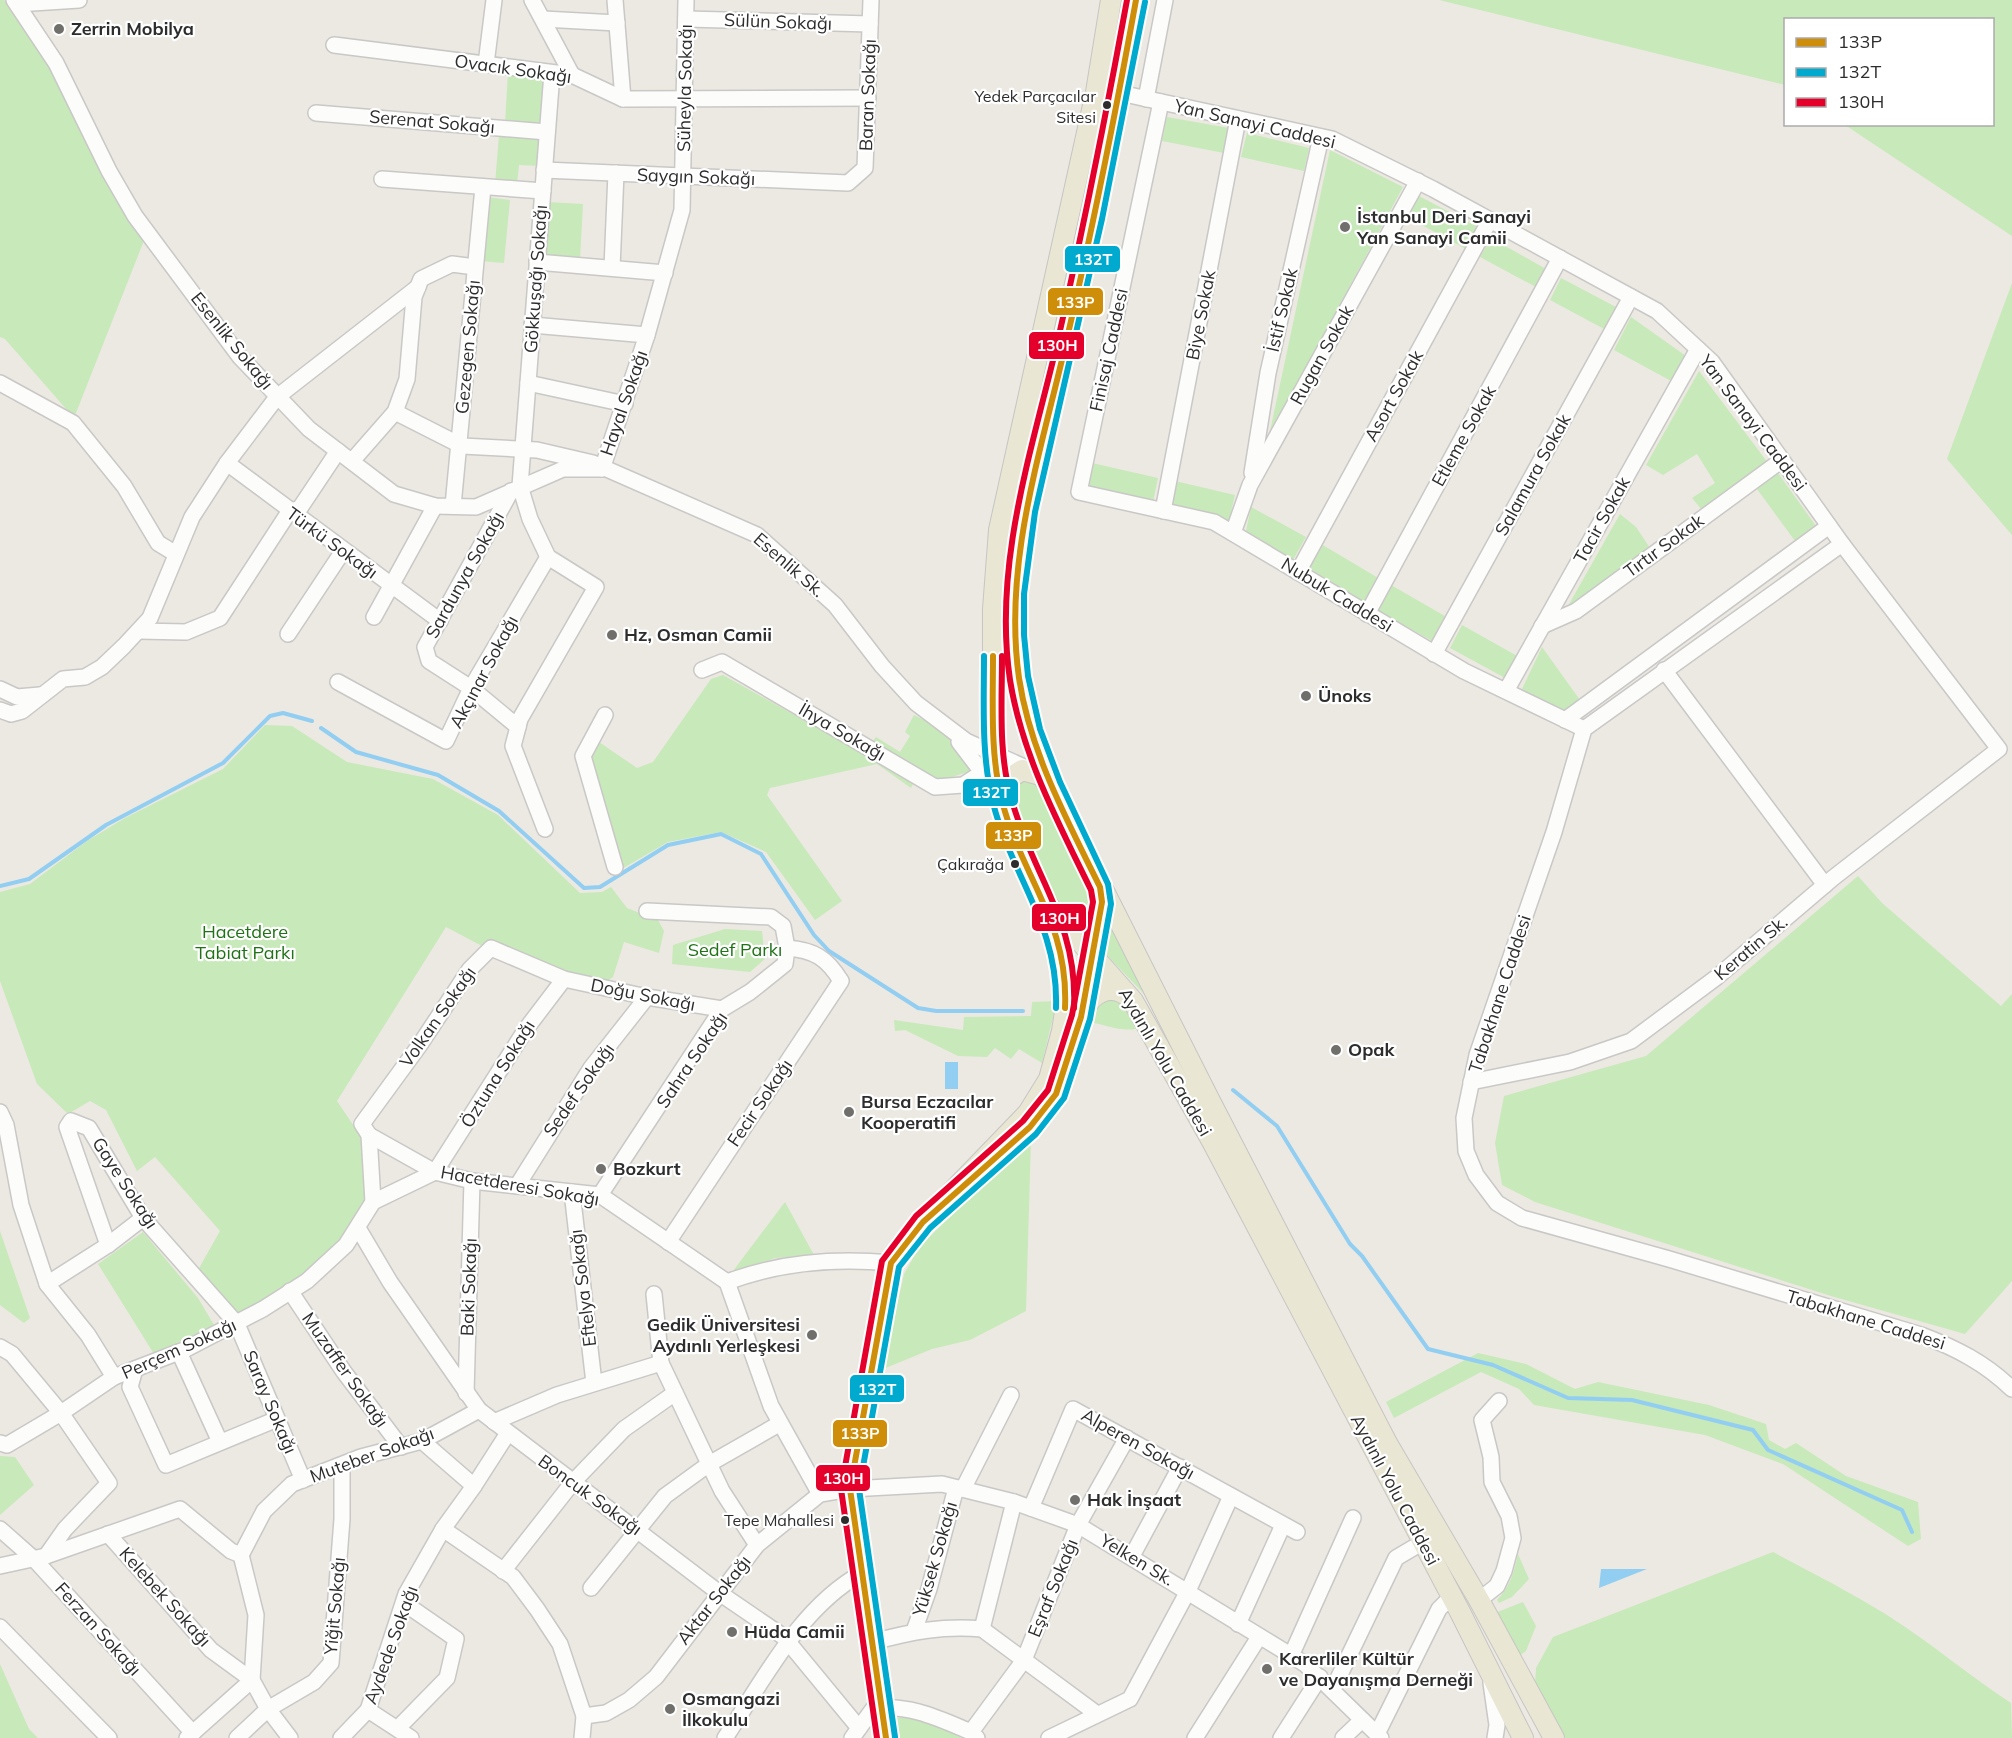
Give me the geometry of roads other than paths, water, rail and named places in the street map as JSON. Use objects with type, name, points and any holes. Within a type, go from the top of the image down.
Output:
[{"type":"main road","name":"Aydınlı Yolu Caddesi","points":[[1111,0],[1096,92],[999,530],[993,609],[993,710],[994,755],[1002,802],[1026,865],[1057,918],[1133,1001],[1213,1143],[1423,1542],[1523,1738]]},
{"type":"main road","name":"Aydınlı Yolu Caddesi","points":[[1136,0],[1120,93],[1091,232],[1023,528],[1017,570],[1015,634],[1018,676],[1028,723],[1055,794],[1100,887],[1388,1443],[1479,1600],[1554,1738]]},
{"type":"main road","points":[[1002,802],[1007,780],[1023,770],[1033,771],[1048,782],[1055,794]]},
{"type":"main road","points":[[886,1738],[850,1489],[891,1263],[905,1242],[1010,1134],[1040,1097],[1049,1079],[1062,1031],[1067,970],[1052,921],[1026,865]]},
{"type":"main road","points":[[947,1198],[1014,1142],[1044,1112],[1056,1094],[1080,1017],[1100,909],[1100,887]]},
{"type":"main road","points":[[1057,918],[1075,928],[1083,927],[1096,918],[1100,909]]},
{"type":"main road","points":[[1080,1017],[1088,1000],[1106,990],[1123,992],[1133,1001]]},
{"type":"street","points":[[16,2],[79,0]]},
{"type":"street","points":[[486,64],[493,0]]},
{"type":"street","points":[[532,0],[572,75]]},
{"type":"street","points":[[615,0],[623,99]]},
{"type":"street","name":"Süheyla Sokağı","points":[[665,273],[682,210],[686,0]]},
{"type":"street","name":"Baran Sokağı","points":[[848,183],[865,168],[871,0]]},
{"type":"street","name":"Finisaj Caddesi","points":[[1079,492],[1154,101],[1165,0]]},
{"type":"street","name":"Esenlik Sokağı","points":[[16,2],[56,63],[109,171],[135,216],[240,357],[309,429],[394,494],[435,506],[476,507],[562,470],[602,469]]},
{"type":"street","points":[[543,19],[617,23]]},
{"type":"street","name":"Sülün Sokağı","points":[[686,20],[870,24]]},
{"type":"street","name":"Ovacık Sokağı","points":[[334,45],[572,75],[623,99],[868,98]]},
{"type":"street","name":"Gökkuşağı Sokağı","points":[[516,489],[523,449],[552,73]]},
{"type":"street","name":"Yan Sanayi Caddesi","points":[[1120,93],[1332,139],[1418,181],[1657,311],[1712,362],[1842,544],[1999,749]]},
{"type":"street","name":"Serenat Sokağı","points":[[316,113],[547,132]]},
{"type":"street","name":"Biye Sokak","points":[[1163,511],[1238,119]]},
{"type":"street","name":"İstif Sokak","points":[[1250,484],[1268,373],[1321,136]]},
{"type":"street","name":"Saygın Sokağı","points":[[544,170],[848,183]]},
{"type":"street","points":[[612,268],[616,173]]},
{"type":"street","points":[[382,179],[543,191]]},
{"type":"street","name":"Rugan Sokak","points":[[1233,533],[1250,484],[1418,181]]},
{"type":"street","name":"Gezegen Sokağı","points":[[453,507],[483,188]]},
{"type":"street","name":"Asort Sokak","points":[[1298,572],[1490,220]]},
{"type":"street","name":"Etleme Sokak","points":[[1367,614],[1560,258]]},
{"type":"street","points":[[537,261],[665,273]]},
{"type":"street","points":[[352,460],[394,412],[407,379],[414,297],[421,279],[452,264],[475,267]]},
{"type":"street","name":"Hayal Sokağı","points":[[394,412],[458,444],[523,449],[593,464],[602,469],[625,404],[665,273]]},
{"type":"street","points":[[0,710],[11,714],[22,711],[63,679],[85,677],[102,667],[139,631],[150,618],[192,517],[226,463],[277,397],[418,287]]},
{"type":"street","name":"Salamura Sokak","points":[[1434,654],[1631,297]]},
{"type":"street","points":[[532,325],[647,335]]},
{"type":"street","name":"Tacir Sokak","points":[[1506,691],[1698,349]]},
{"type":"street","points":[[0,383],[73,423],[124,486],[158,543],[176,554]]},
{"type":"street","points":[[528,383],[625,404]]},
{"type":"street","points":[[139,631],[186,632],[220,618],[243,587],[254,562],[289,512],[300,508],[338,451]]},
{"type":"street","name":"Tırtır Sokak","points":[[1542,626],[1576,611],[1782,460]]},
{"type":"street","name":"Türkü Sokağı","points":[[226,463],[289,512],[440,621]]},
{"type":"street","name":"Esenlik Sk.","points":[[602,469],[696,507],[757,535],[835,605],[905,693],[954,732],[994,755],[1033,771]]},
{"type":"street","points":[[516,489],[548,557],[596,587],[520,718],[513,746],[545,830]]},
{"type":"street","name":"Sardunya Sokağı","points":[[471,688],[429,661],[425,647],[516,489]]},
{"type":"street","name":"Nubuk Caddesi","points":[[1079,492],[1214,522],[1434,654],[1584,729]]},
{"type":"street","points":[[374,616],[435,506]]},
{"type":"street","points":[[1565,720],[1829,526]]},
{"type":"street","points":[[1584,729],[1842,544]]},
{"type":"street","points":[[288,634],[343,551]]},
{"type":"street","name":"Akçınar Sokağı","points":[[338,681],[446,741],[471,688],[548,557]]},
{"type":"street","name":"İhya Sokağı","points":[[702,670],[722,662],[935,787],[963,785],[983,772]]},
{"type":"street","points":[[1665,670],[1825,885]]},
{"type":"street","points":[[471,688],[518,727]]},
{"type":"street","points":[[0,689],[17,697],[40,696]]},
{"type":"street","points":[[954,732],[976,737],[988,727],[993,710]]},
{"type":"street","points":[[605,714],[583,756],[615,867]]},
{"type":"street","name":"Esenlik Sk.","points":[[936,718],[967,750],[983,772],[1013,834]]},
{"type":"street","name":"Tabakhane Caddesi","points":[[1584,729],[1554,832],[1477,1055],[1464,1118],[1466,1151],[1476,1175],[1497,1203],[1522,1218],[1669,1259],[1921,1335],[1958,1349],[1997,1375],[2012,1389]]},
{"type":"street","name":"Keratin Sk.","points":[[1471,1082],[1570,1062],[1631,1041],[1717,977],[1825,885],[1999,749]]},
{"type":"street","points":[[647,911],[771,917],[783,926],[787,948]]},
{"type":"street","name":"Volkan Sokağı","points":[[366,1129],[470,969],[492,948],[564,979]]},
{"type":"street","name":"Fecir Sokağı","points":[[668,1242],[841,981],[831,964],[819,954],[787,948]]},
{"type":"street","name":"Sahra Sokağı","points":[[600,1195],[722,1010],[785,964],[787,948]]},
{"type":"street","name":"Doğu Sokağı","points":[[564,979],[722,1010]]},
{"type":"street","name":"Öztuna Sokağı","points":[[435,1172],[526,1029],[564,979]]},
{"type":"street","name":"Sedef Sokağı","points":[[517,1186],[591,1068],[647,997]]},
{"type":"street","points":[[0,1112],[6,1125],[21,1205],[47,1284],[88,1335],[114,1377]]},
{"type":"street","name":"Gaye Sokağı","points":[[108,1245],[67,1126],[71,1121],[89,1128],[143,1218],[237,1324]]},
{"type":"street","points":[[366,1129],[373,1202],[435,1172]]},
{"type":"street","name":"Hacetderesi Sokağı","points":[[366,1129],[435,1172],[472,1181],[600,1195],[727,1282]]},
{"type":"street","name":"Baki Sokağı","points":[[466,1393],[472,1181]]},
{"type":"street","name":"Eftelya Sokağı","points":[[572,1192],[594,1383]]},
{"type":"street","name":"Perçem Sokağı","points":[[0,1443],[7,1445],[61,1413],[114,1377],[179,1352],[237,1324],[291,1292],[307,1281],[346,1245],[373,1202]]},
{"type":"street","points":[[47,1284],[108,1245],[143,1218]]},
{"type":"street","name":"Boncuk Sokağı","points":[[358,1228],[390,1282],[478,1410],[789,1643],[855,1733]]},
{"type":"street","points":[[820,1494],[779,1424],[727,1282],[786,1264],[869,1261],[891,1263]]},
{"type":"street","name":"Muzaffer Sokağı","points":[[291,1292],[344,1372],[401,1447]]},
{"type":"street","points":[[654,1294],[661,1363],[722,1491],[757,1545]]},
{"type":"street","name":"Saray Sokağı","points":[[237,1324],[303,1480]]},
{"type":"street","points":[[0,1348],[12,1354],[61,1413],[109,1483],[65,1528],[40,1558]]},
{"type":"street","points":[[179,1352],[220,1442]]},
{"type":"street","points":[[494,1422],[557,1395],[661,1363]]},
{"type":"street","points":[[135,1369],[130,1387],[166,1465],[277,1419]]},
{"type":"street","points":[[503,1570],[573,1482],[624,1429],[675,1392]]},
{"type":"street","name":"Yüksek Sokağı","points":[[914,1631],[960,1489],[1011,1395]]},
{"type":"street","points":[[1479,1600],[1497,1586],[1504,1571],[1513,1538],[1509,1515],[1492,1482],[1491,1457],[1482,1420],[1498,1401]]},
{"type":"street","name":"Alperen Sokağı","points":[[1031,1508],[1073,1409],[1290,1528],[1238,1624]]},
{"type":"street","name":"Muteber Sokağı","points":[[241,1555],[264,1511],[292,1484],[342,1465],[422,1441],[478,1410]]},
{"type":"street","points":[[591,1588],[665,1496],[709,1464],[779,1424]]},
{"type":"street","name":"Aydede Sokağı","points":[[340,1738],[368,1710],[406,1594],[443,1530],[508,1433]]},
{"type":"street","name":"Eşraf Sokağı","points":[[974,1735],[1024,1660],[1078,1525],[1127,1438]]},
{"type":"street","points":[[422,1441],[474,1486]]},
{"type":"street","name":"Yiğit Sokağı","points":[[237,1738],[268,1709],[314,1682],[331,1663],[342,1520],[342,1465]]},
{"type":"street","points":[[1132,1556],[1179,1467]]},
{"type":"street","name":"Yelken Sk.","points":[[850,1489],[942,1484],[1014,1502],[1078,1525],[1132,1556],[1291,1656],[1320,1677],[1379,1736]]},
{"type":"street","name":"Aktar Sokağı","points":[[584,1716],[606,1713],[629,1700],[656,1677],[718,1592],[757,1545],[820,1494],[850,1489]]},
{"type":"street","points":[[1049,1738],[1130,1699],[1188,1592],[1231,1496]]},
{"type":"street","points":[[982,1629],[1014,1502]]},
{"type":"street","points":[[0,1566],[40,1558],[180,1509],[231,1551],[241,1555],[256,1615],[252,1680],[268,1709],[290,1738]]},
{"type":"street","points":[[1291,1656],[1353,1518]]},
{"type":"street","name":"Ferzan Sokağı","points":[[0,1529],[40,1558],[190,1735]]},
{"type":"street","points":[[443,1530],[503,1570],[519,1585],[560,1644],[584,1716],[582,1738]]},
{"type":"street","name":"Kelebek Sokağı","points":[[108,1534],[212,1650],[252,1680]]},
{"type":"street","points":[[1333,1689],[1396,1558],[1423,1542]]},
{"type":"street","points":[[725,1738],[789,1643],[817,1610],[841,1587],[862,1574]]},
{"type":"street","points":[[1379,1736],[1439,1609],[1451,1598]]},
{"type":"street","points":[[398,1728],[447,1678],[456,1639],[404,1603]]},
{"type":"street","points":[[0,1627],[109,1738]]},
{"type":"street","points":[[873,1642],[914,1631],[963,1627],[982,1629],[1097,1714]]},
{"type":"street","points":[[1195,1738],[1259,1637]]},
{"type":"street","points":[[1490,1674],[1497,1725],[1496,1738]]},
{"type":"street","points":[[1281,1738],[1320,1677]]},
{"type":"street","points":[[190,1735],[252,1680]]},
{"type":"street","points":[[855,1733],[873,1709],[882,1708],[919,1711],[974,1735]]},
{"type":"street","points":[[368,1710],[411,1738]]},
{"type":"street","points":[[1343,1738],[1362,1720]]},
{"type":"water","points":[[945,1062],[958,1062],[958,1089],[945,1089]]},
{"type":"water","points":[[1601,1569],[1647,1569],[1599,1588]]},
{"type":"waterway","points":[[0,886],[29,879],[106,825],[223,763],[270,716],[283,713],[312,721]]},
{"type":"waterway","points":[[321,728],[356,752],[438,775],[499,811],[584,888],[600,887],[668,845],[721,834],[761,854],[814,935],[829,951],[918,1008],[936,1011],[1023,1011]]},
{"type":"waterway","points":[[1233,1090],[1277,1126],[1350,1244],[1362,1256],[1428,1349],[1493,1365],[1568,1398],[1632,1400],[1753,1430],[1768,1450],[1902,1510],[1912,1532]]},
{"type":"place","name":"Zerrin Mobilya","points":[[59,29]]},
{"type":"place","name":"Yedek Parçacılar Sitesi","points":[[1107,105]]},
{"type":"place","name":"İstanbul Deri Sanayi Yan Sanayi Camii","points":[[1345,227]]},
{"type":"place","name":"Hz, Osman Camii","points":[[612,635]]},
{"type":"place","name":"Ünoks","points":[[1306,696]]},
{"type":"place","name":"Çakırağa","points":[[1015,864]]},
{"type":"place","name":"Opak","points":[[1336,1050]]},
{"type":"place","name":"Bursa Eczacılar Kooperatifi","points":[[849,1112]]},
{"type":"place","name":"Bozkurt","points":[[601,1169]]},
{"type":"place","name":"Gedik Üniversitesi Aydınlı Yerleşkesi","points":[[812,1335]]},
{"type":"place","name":"Hak İnşaat","points":[[1075,1500]]},
{"type":"place","name":"Tepe Mahallesi","points":[[845,1520]]},
{"type":"place","name":"Hüda Camii","points":[[732,1632]]},
{"type":"place","name":"Karerliler Kültür ve Dayanışma Derneği","points":[[1267,1669]]},
{"type":"place","name":"Osmangazi İlkokulu","points":[[670,1709]]},
{"type":"park label","name":"Hacetdere Tabiat Parkı","points":[[245,942]]},
{"type":"park label","name":"Sedef Parkı","points":[[735,950]]}]
